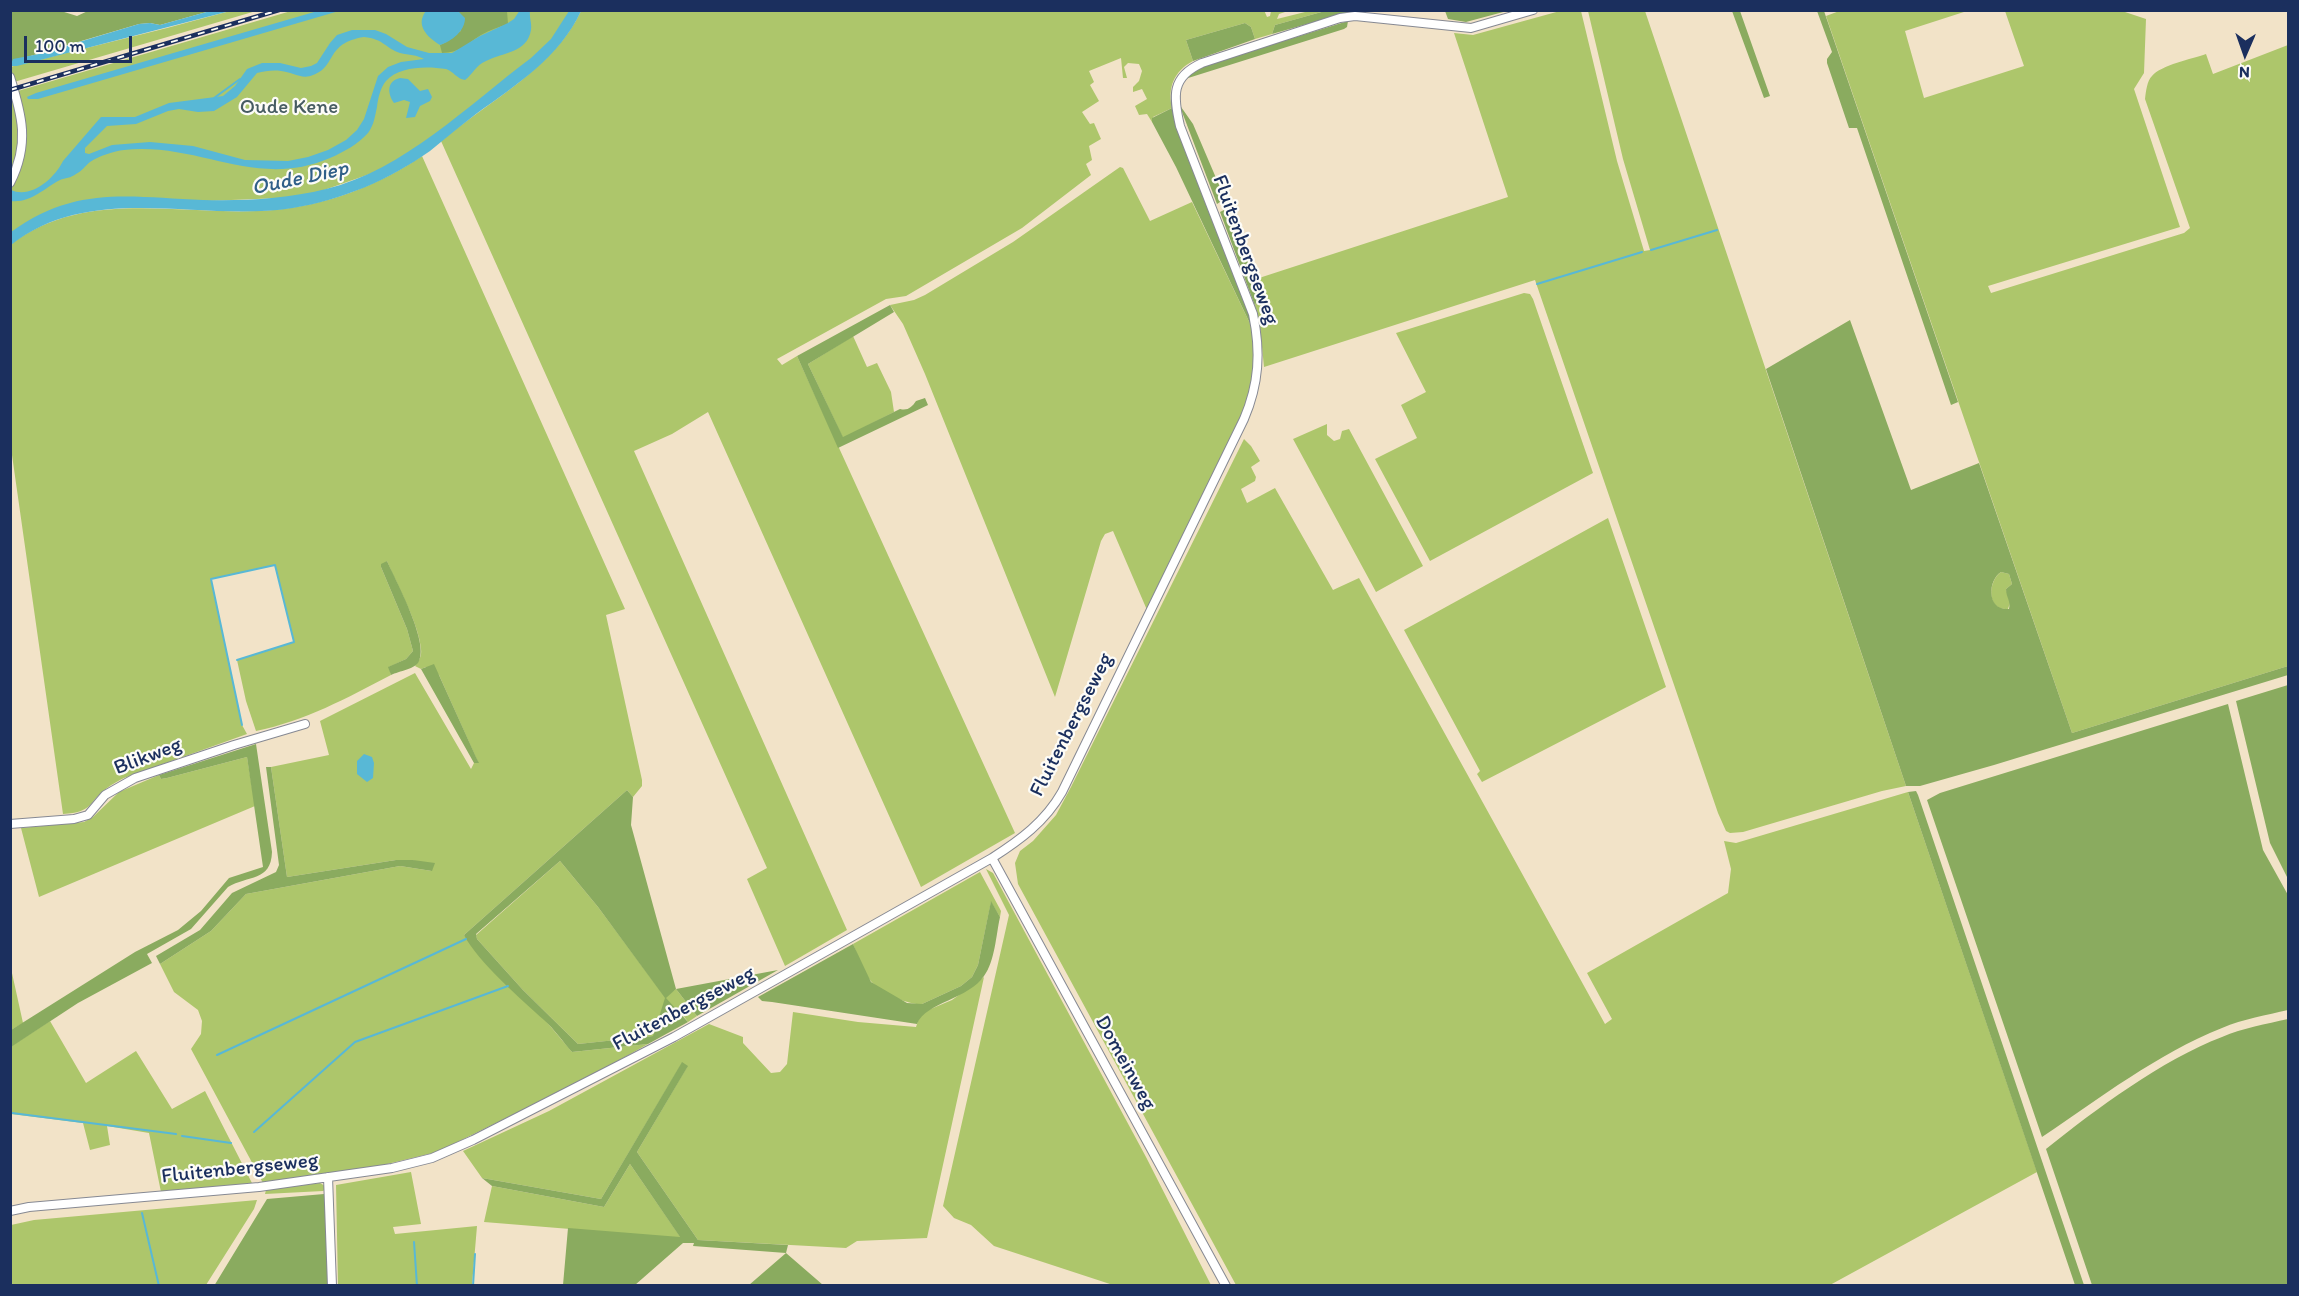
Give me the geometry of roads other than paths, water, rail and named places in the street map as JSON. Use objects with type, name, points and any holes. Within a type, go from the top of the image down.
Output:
[{"type":"street","name":"Fluitenbergseweg","points":[[10,1211],[259,1187],[407,1165],[442,1154],[674,1036],[992,858],[1032,830],[1057,801],[1252,400],[1258,374],[1258,346],[1253,315],[1180,126],[1176,97],[1182,74],[1202,63],[1340,18],[1355,16],[1471,28],[1533,10]]},
{"type":"street","points":[[10,183],[20,157],[23,136],[21,113],[11,80]]},
{"type":"street","name":"Blikweg","points":[[10,824],[81,817],[93,811],[113,788],[135,778],[305,724]]},
{"type":"street","name":"Domeinweg","points":[[992,858],[1226,1286]]},
{"type":"street","points":[[328,1177],[332,1286]]},
{"type":"water","points":[[321,10],[339,11],[38,99],[27,97],[36,93]]},
{"type":"water","points":[[520,10],[530,11],[531,30],[525,43],[514,51],[483,63],[465,80],[446,69],[430,68],[414,68],[392,76],[381,90],[372,127],[368,133],[360,141],[330,158],[303,167],[277,169],[227,163],[178,152],[152,149],[116,151],[90,162],[74,175],[60,180],[31,198],[11,201],[11,190],[26,192],[34,190],[48,180],[101,117],[135,117],[169,103],[223,96],[235,86],[247,69],[262,63],[280,63],[301,68],[311,66],[317,63],[337,35],[352,30],[375,30],[407,47],[429,53],[452,53],[514,19]],"holes":[[[364,37],[371,38],[400,53],[424,59],[401,62],[388,67],[378,76],[364,119],[357,130],[346,140],[328,150],[288,161],[245,160],[193,146],[150,142],[112,145],[89,154],[85,153],[85,148],[107,126],[136,124],[179,109],[198,112],[214,111],[237,97],[257,73],[278,71],[309,76],[326,67],[343,44]]]},
{"type":"water","points":[[210,11],[230,11],[17,66],[11,64],[13,59],[39,54],[139,24],[160,25]]},
{"type":"water","points":[[426,11],[459,12],[465,18],[463,27],[457,35],[440,45],[422,26]]},
{"type":"water","points":[[569,11],[581,11],[561,42],[536,69],[430,151],[382,180],[329,200],[293,208],[220,211],[147,208],[111,209],[76,214],[43,226],[11,245],[11,232],[35,217],[80,200],[127,196],[203,200],[265,199],[326,189],[355,180],[409,152],[459,115],[531,58],[551,39]]},
{"type":"water","points":[[400,78],[408,79],[420,91],[428,89],[432,97],[430,101],[420,106],[415,117],[406,118],[410,102],[404,100],[394,103],[390,95],[391,85]]},
{"type":"water","points":[[364,754],[372,757],[374,763],[373,778],[367,782],[357,774],[357,761]]},
{"type":"waterway","name":"Oude Diep","points":[[214,98],[240,79]]},
{"type":"waterway","points":[[1651,250],[1717,230]]},
{"type":"waterway","points":[[1537,284],[1642,252]]},
{"type":"waterway","points":[[237,660],[294,642],[275,565],[211,579],[242,725]]},
{"type":"waterway","points":[[217,1055],[466,939]]},
{"type":"waterway","points":[[254,1132],[355,1042],[508,986]]},
{"type":"waterway","points":[[12,1113],[176,1134]]},
{"type":"waterway","points":[[182,1136],[231,1143]]},
{"type":"waterway","points":[[142,1213],[159,1286]]},
{"type":"waterway","points":[[414,1242],[417,1286]]},
{"type":"waterway","points":[[473,1286],[475,1254]]},
{"type":"railway","points":[[10,90],[279,10]]},
{"type":"park label","name":"Oude Kene","points":[[289,108]]}]
